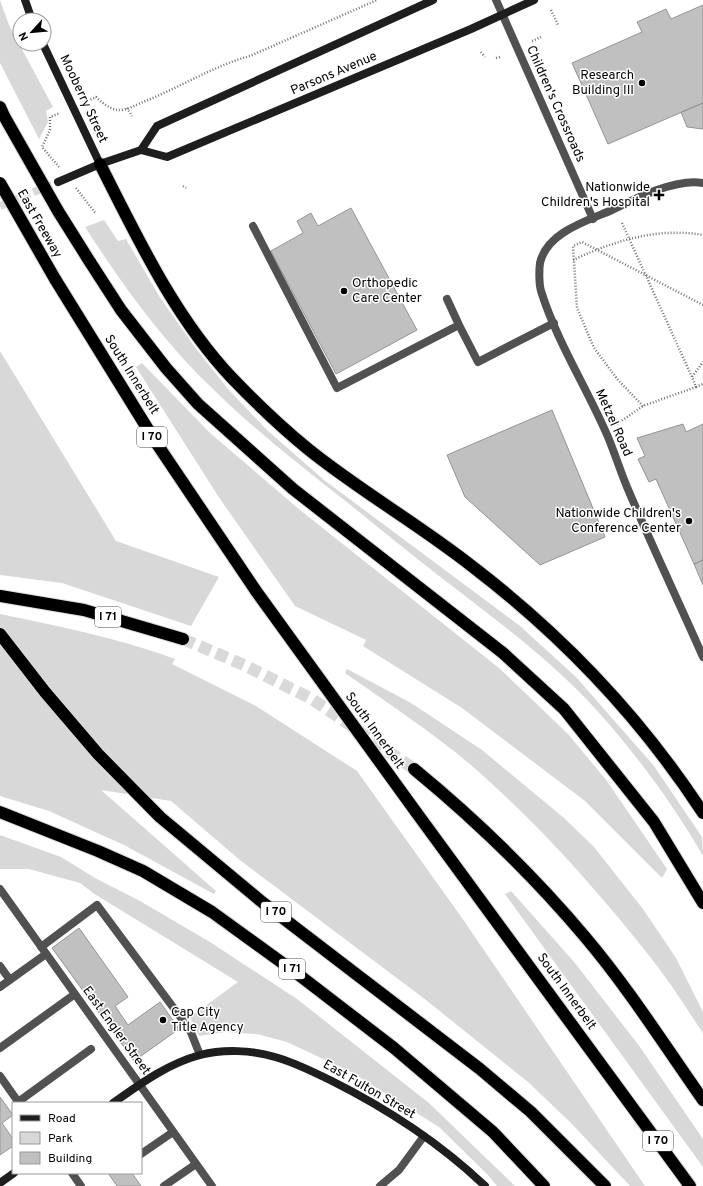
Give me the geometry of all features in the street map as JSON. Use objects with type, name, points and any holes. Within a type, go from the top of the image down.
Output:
[{"type":"highway","points":[[2,111],[58,211],[90,262],[130,322],[166,368],[198,404],[293,489],[503,653],[564,710],[654,822],[703,903]]},
{"type":"highway","points":[[100,164],[133,230],[192,330],[231,376],[268,414],[309,450],[472,566],[521,605],[583,663],[654,744],[703,813]]},
{"type":"highway","name":"East Freeway","points":[[0,183],[55,279]]},
{"type":"highway","name":"South Innerbelt","points":[[55,279],[156,444],[256,591],[690,1186]]},
{"type":"highway","name":"I 71","points":[[0,596],[84,610],[183,639]]},
{"type":"highway","name":"I 70","points":[[0,634],[45,692],[98,754],[160,817],[262,902],[480,1069],[531,1112],[605,1186]]},
{"type":"highway","points":[[414,769],[455,803],[526,872],[587,938],[638,1007],[703,1100]]},
{"type":"highway","name":"I 71","points":[[0,812],[98,851],[143,871],[212,912],[299,975],[394,1048],[493,1132],[544,1186]]},
{"type":"street","points":[[25,0],[29,12]]},
{"type":"street","name":"Parsons Avenue","points":[[433,0],[157,126],[141,150],[167,157],[502,15],[534,0]]},
{"type":"street","name":"Children's Crossroads","points":[[496,0],[593,219]]},
{"type":"street","name":"Mooberry Street","points":[[47,52],[100,164]]},
{"type":"street","points":[[58,182],[100,164],[141,150]]},
{"type":"street","name":"Metzel Road","points":[[703,183],[680,183],[648,194],[565,232],[553,241],[545,251],[540,264],[541,289],[554,323],[608,438],[627,486],[703,657]]},
{"type":"street","points":[[252,226],[337,388],[460,325]]},
{"type":"street","points":[[447,299],[478,362],[554,323]]},
{"type":"street","name":"East Engler Street","points":[[0,889],[212,1186]]},
{"type":"street","points":[[41,947],[97,905],[190,1030],[200,1055]]},
{"type":"street","points":[[0,987],[46,954]]},
{"type":"street","points":[[0,966],[10,980]]},
{"type":"street","points":[[0,1048],[75,994]]},
{"type":"street","points":[[0,1076],[19,1102],[91,1049]]},
{"type":"street","name":"East Fulton Street","points":[[114,1102],[139,1084],[166,1068],[200,1055],[227,1052],[248,1052],[274,1056],[311,1071],[392,1114],[424,1136],[485,1186]]},
{"type":"street","points":[[142,1153],[173,1132]]},
{"type":"street","points":[[380,1186],[399,1170],[424,1136]]},
{"type":"street","points":[[164,1186],[196,1164]]},
{"type":"street","points":[[0,1183],[13,1174]]},
{"type":"street","points":[[73,1174],[82,1186]]},
{"type":"path","points":[[96,214],[42,147],[50,130],[50,117],[96,97],[100,102],[117,110],[127,108],[162,95],[231,62],[250,56],[376,0]]},
{"type":"path","points":[[551,10],[558,25]]},
{"type":"path","points":[[532,41],[541,37]]},
{"type":"path","points":[[481,52],[485,57]]},
{"type":"path","points":[[496,58],[500,57]]},
{"type":"path","points":[[127,108],[132,116]]},
{"type":"path","points":[[182,186],[186,188]]},
{"type":"path","points":[[622,222],[696,387]]},
{"type":"path","points":[[573,260],[595,250],[629,238],[660,233],[690,233],[703,235]]},
{"type":"path","points":[[643,406],[618,380],[594,348],[577,308],[573,246],[582,242],[703,304]]},
{"type":"path","points":[[692,376],[703,362]]},
{"type":"path","points":[[619,423],[643,406],[703,384]]},
{"type":"green space","points":[[0,0],[12,31],[12,52],[23,52],[53,107],[46,111],[48,122],[39,139],[0,63]]},
{"type":"green space","points":[[104,220],[118,241],[126,239],[159,296],[194,346],[228,389],[267,430],[324,480],[520,626],[576,677],[654,766],[702,837],[703,856],[681,819],[643,766],[601,715],[564,677],[502,625],[280,449],[247,421],[196,373],[161,334],[129,292],[85,227]]},
{"type":"green space","points":[[0,351],[116,541],[219,577],[191,626],[62,583],[0,575]]},
{"type":"green space","points":[[142,363],[210,433],[300,510],[499,668],[568,734],[607,781],[667,869],[662,878],[585,801],[462,708],[363,646],[366,640],[295,606],[220,499],[136,367]]},
{"type":"green space","points":[[0,614],[110,639],[175,659],[172,664],[256,706],[357,771],[462,918],[645,1186],[630,1186],[571,1123],[528,1082],[426,1000],[241,861],[171,801],[101,790],[216,891],[214,894],[124,845],[49,811],[0,796]]},
{"type":"green space","points":[[347,669],[411,703],[482,750],[564,818],[594,847],[643,909],[676,958],[703,1012],[703,1033],[651,958],[611,909],[569,861],[525,815],[479,772],[447,746],[345,673]]},
{"type":"green space","points":[[0,835],[61,857],[95,878],[140,901],[210,942],[297,999],[429,1103],[515,1186],[497,1186],[488,1175],[439,1127],[353,1073],[287,1042],[257,1034],[226,1032],[199,1036],[190,1017],[238,982],[93,893],[80,883],[29,869],[0,869]]},
{"type":"green space","points":[[511,891],[575,963],[640,1047],[703,1139],[703,1167],[505,894]]},
{"type":"building","name":"Research Building III","points":[[703,5],[703,103],[608,144],[572,63],[642,32],[637,22],[666,9],[671,19]]},
{"type":"building","points":[[703,103],[703,129],[687,127],[681,112]]},
{"type":"building","name":"Orthopedic Care Center","points":[[351,208],[417,330],[336,374],[271,251],[303,233],[297,221],[311,213],[318,226]]},
{"type":"building","points":[[552,410],[605,537],[540,565],[465,497],[447,455]]},
{"type":"building","name":"Nationwide Children's Conference Center","points":[[683,424],[686,432],[703,424],[703,560],[694,564],[656,479],[649,482],[638,459],[645,456],[637,438]]},
{"type":"building","points":[[703,560],[703,585],[694,564]]},
{"type":"building","points":[[79,928],[128,997],[115,1006],[128,1025],[160,1002],[179,1029],[134,1061],[52,948]]},
{"type":"building","points":[[0,1097],[12,1114],[12,1116],[2,1123],[12,1138],[12,1147],[0,1155]]},
{"type":"building","points":[[109,1174],[133,1174],[141,1186],[117,1186]]},
{"type":"tunnel","points":[[0,206],[58,182]]},
{"type":"tunnel","points":[[183,639],[244,665],[312,699],[414,769]]},
{"type":"place","name":"Research Building III","points":[[642,83]]},
{"type":"place","name":"Nationwide Children's Hospital","points":[[659,195]]},
{"type":"place","name":"Orthopedic Care Center","points":[[344,291]]},
{"type":"place","name":"Nationwide Children's Conference Center","points":[[689,521]]},
{"type":"place","name":"Cap City Title Agency","points":[[163,1020]]}]
